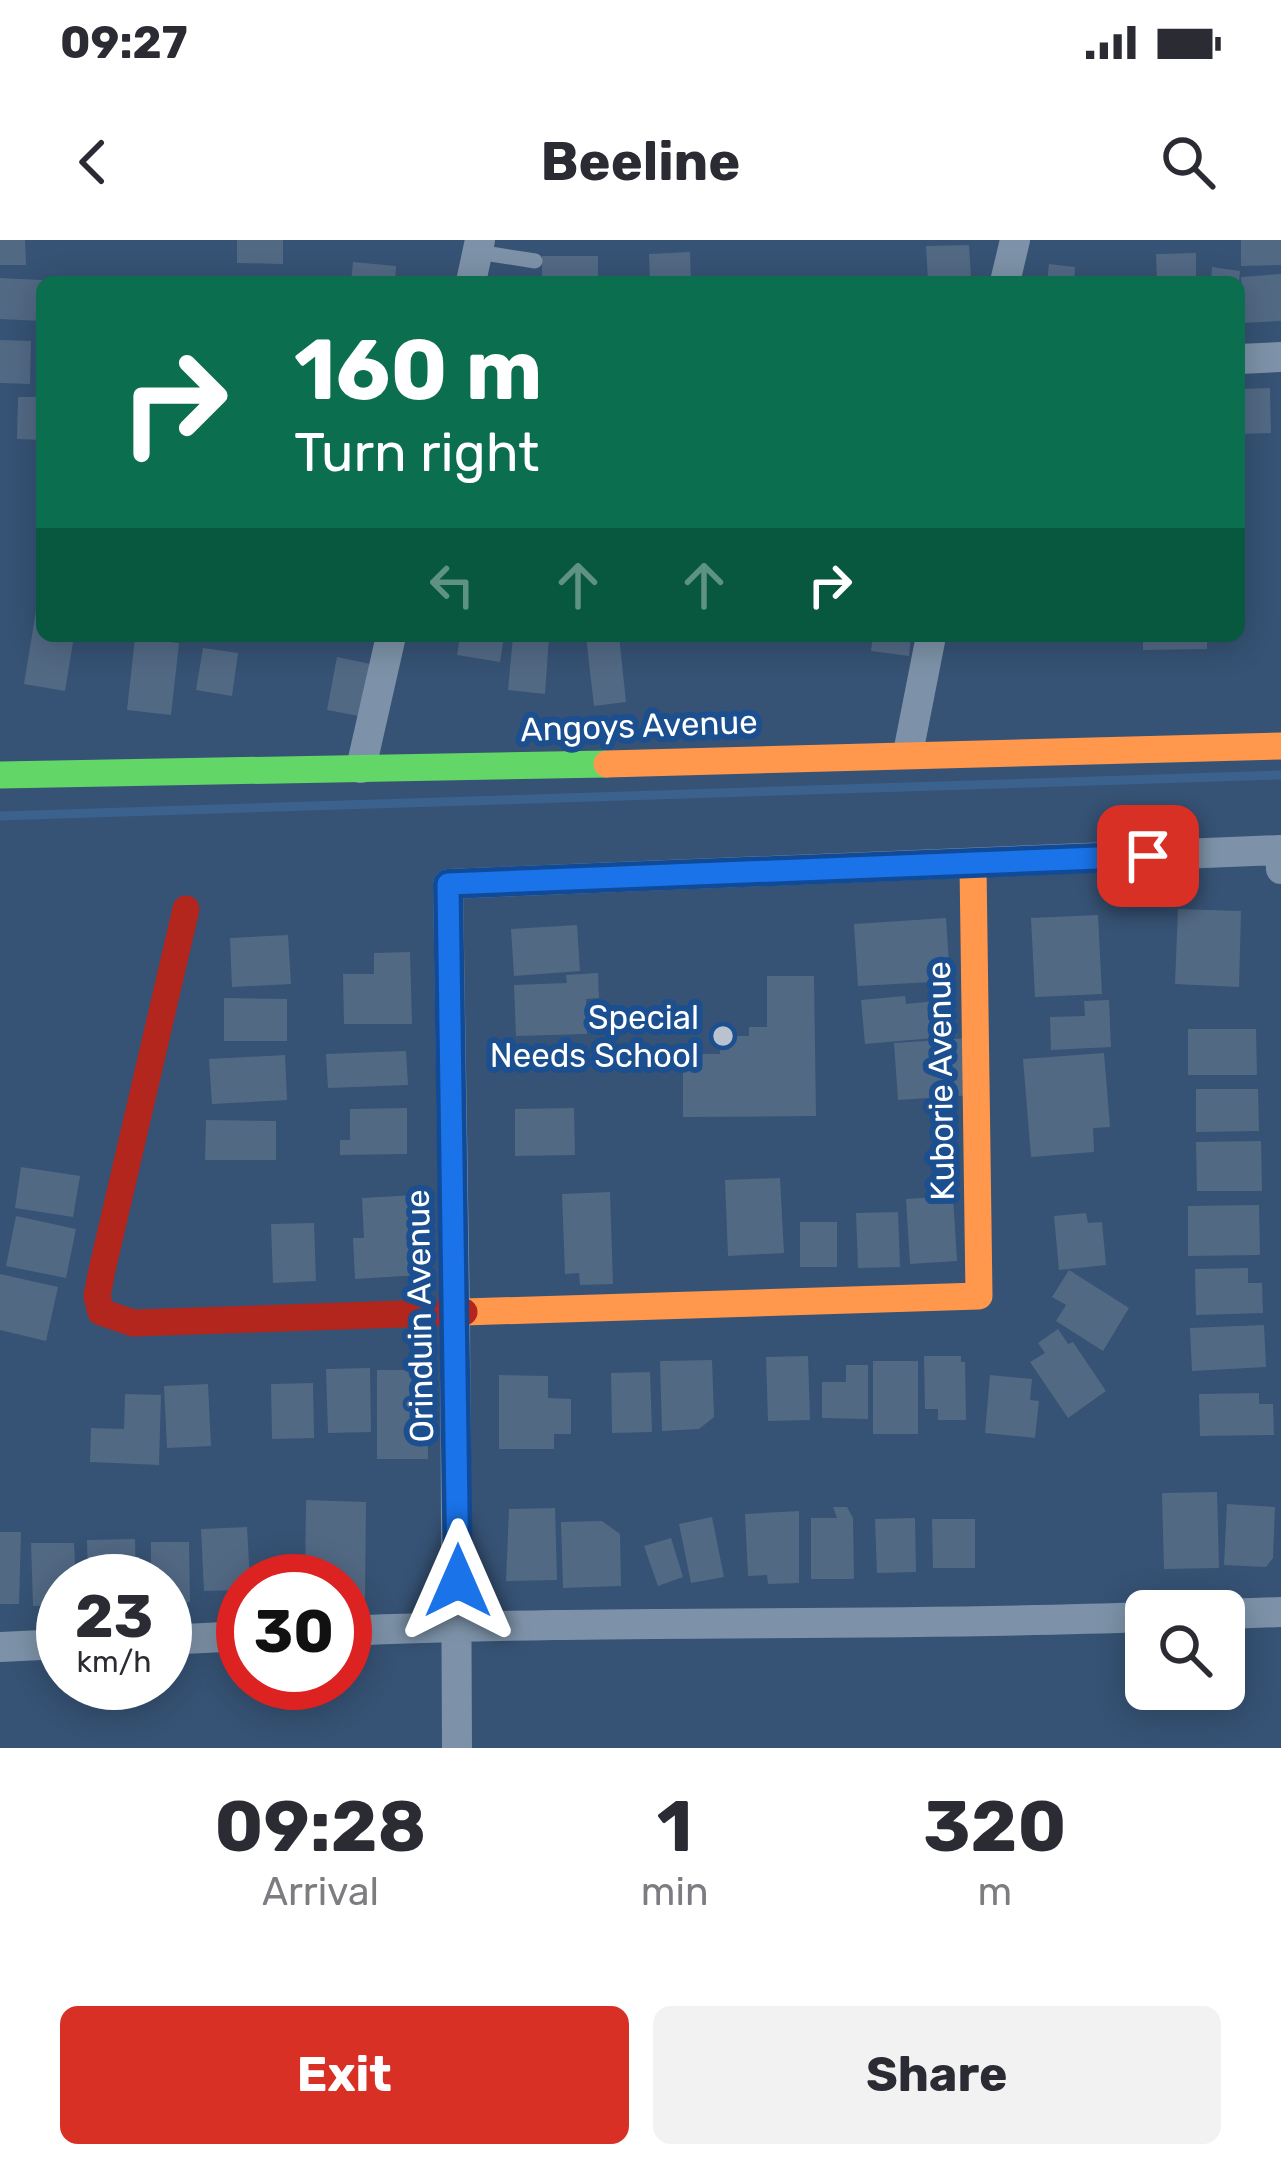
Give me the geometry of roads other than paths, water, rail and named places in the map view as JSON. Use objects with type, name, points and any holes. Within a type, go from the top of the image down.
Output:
[{"type":"street","points":[[1006,276],[1015,240]]},
{"type":"street","points":[[1245,359],[1281,357]]},
{"type":"street","points":[[361,768],[390,642]]},
{"type":"street","points":[[908,753],[930,642]]},
{"type":"street","name":"Angoys Avenue","points":[[0,775],[1281,746]]},
{"type":"street","points":[[973,865],[1280,850],[1281,868]]},
{"type":"street","name":"Orinduin Avenue","points":[[457,1748],[448,884],[973,865]]},
{"type":"street","name":"Kuborie Avenue","points":[[455,1313],[979,1296],[973,865]]},
{"type":"street","points":[[186,909],[102,1270],[97,1296],[100,1312],[134,1323],[455,1313]]},
{"type":"street","points":[[1245,1613],[1281,1612]]},
{"type":"street","points":[[372,1630],[1125,1618]]},
{"type":"street","points":[[0,1647],[36,1645]]},
{"type":"lane","points":[[479,257],[535,261]]},
{"type":"waterway","points":[[0,816],[1281,775]]},
{"type":"place","name":"Special Needs School","points":[[723,1036]]}]
